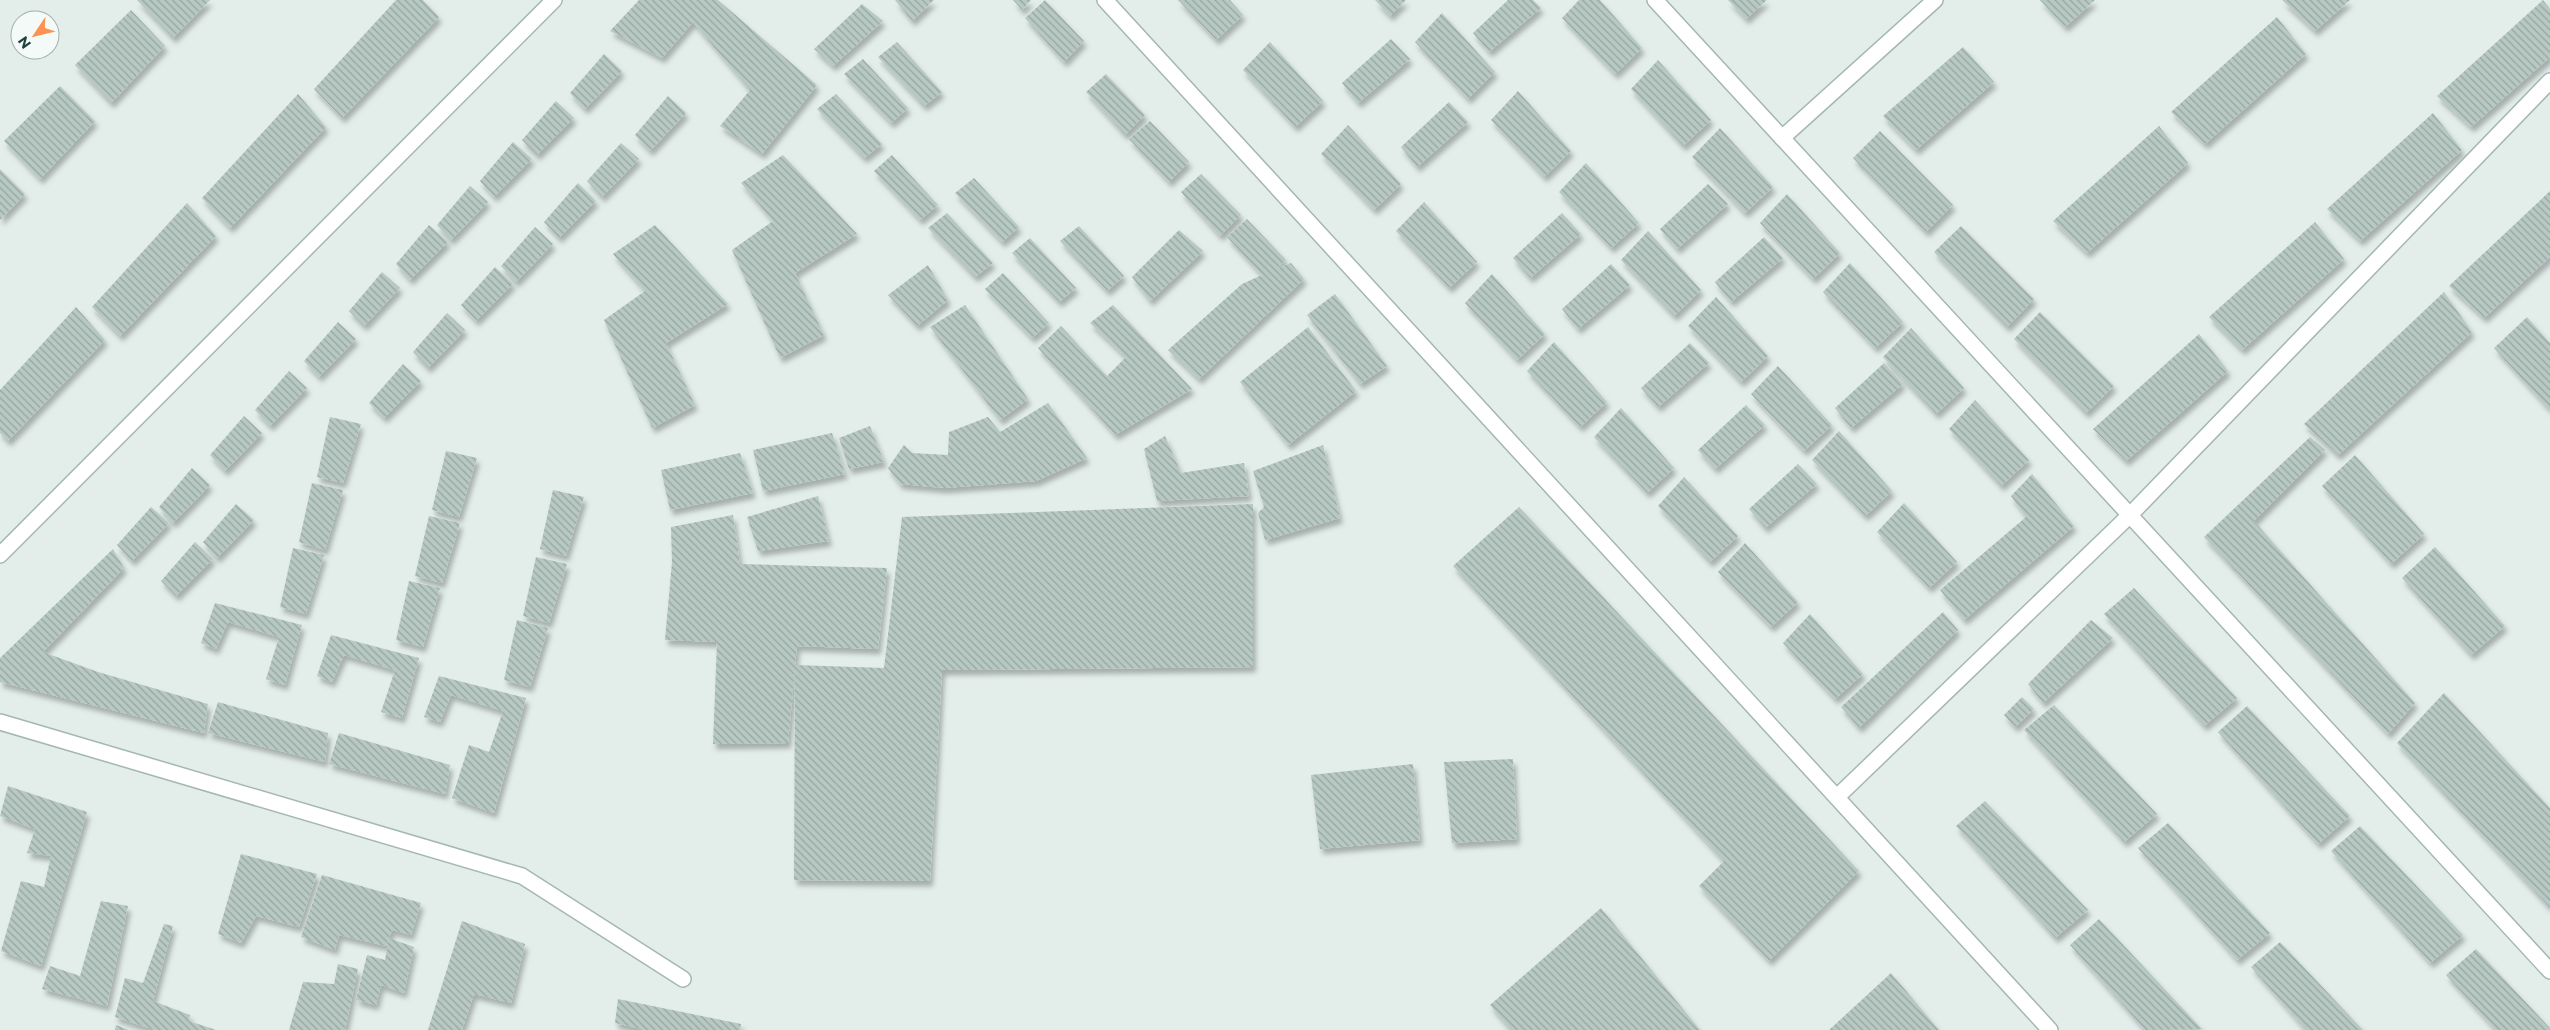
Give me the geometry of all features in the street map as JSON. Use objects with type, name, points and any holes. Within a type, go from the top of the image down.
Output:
[{"type":"street","points":[[0,555],[554,0]]},
{"type":"street","points":[[1105,0],[2050,1030]]},
{"type":"street","points":[[1655,0],[2550,971]]},
{"type":"street","points":[[1782,138],[1935,0]]},
{"type":"street","points":[[1837,797],[2130,514],[2550,81]]},
{"type":"street","points":[[0,722],[522,876],[683,979]]},
{"type":"building","points":[[137,0],[210,0],[173,38]]},
{"type":"building","points":[[396,0],[423,0],[439,17],[342,118],[314,89]]},
{"type":"building","points":[[639,0],[718,0],[817,85],[762,154],[720,126],[750,90],[693,22],[662,58],[610,31]]},
{"type":"building","points":[[895,0],[934,0],[912,21]]},
{"type":"building","points":[[1013,0],[1031,0],[1022,10]]},
{"type":"building","points":[[1045,0],[1084,41],[1064,62],[1025,18]]},
{"type":"building","points":[[1178,0],[1230,0],[1243,15],[1216,40]]},
{"type":"building","points":[[1375,0],[1406,0],[1390,16]]},
{"type":"building","points":[[1508,0],[1533,0],[1541,8],[1489,52],[1473,33]]},
{"type":"building","points":[[1579,0],[1600,0],[1642,48],[1615,74],[1562,18]]},
{"type":"building","points":[[1728,0],[1767,0],[1746,19]]},
{"type":"building","points":[[2040,0],[2095,0],[2065,27]]},
{"type":"building","points":[[2282,0],[2350,0],[2315,31]]},
{"type":"building","points":[[2543,0],[2550,9],[2550,57],[2471,127],[2437,96]]},
{"type":"building","points":[[862,4],[883,21],[833,66],[814,49]]},
{"type":"building","points":[[131,10],[165,46],[111,103],[75,65]]},
{"type":"building","points":[[1442,13],[1495,72],[1468,99],[1415,42]]},
{"type":"building","points":[[2277,17],[2306,54],[2205,144],[2171,112]]},
{"type":"building","points":[[1391,39],[1410,59],[1358,103],[1342,83]]},
{"type":"building","points":[[897,42],[942,92],[924,106],[878,57]]},
{"type":"building","points":[[1270,42],[1323,101],[1295,127],[1243,70]]},
{"type":"building","points":[[1963,47],[1994,82],[1916,150],[1883,116]]},
{"type":"building","points":[[604,54],[622,71],[585,109],[570,93]]},
{"type":"building","points":[[863,59],[908,108],[891,123],[844,74]]},
{"type":"building","points":[[1658,60],[1711,120],[1683,146],[1631,89]]},
{"type":"building","points":[[1106,74],[1145,115],[1125,135],[1086,92]]},
{"type":"building","points":[[60,86],[95,121],[40,179],[4,141]]},
{"type":"building","points":[[1518,91],[1571,151],[1544,177],[1491,120]]},
{"type":"building","points":[[298,94],[326,127],[230,228],[202,198]]},
{"type":"building","points":[[836,94],[882,144],[864,158],[817,109]]},
{"type":"building","points":[[668,96],[686,113],[650,151],[635,135]]},
{"type":"building","points":[[556,101],[574,118],[537,155],[522,140]]},
{"type":"building","points":[[1449,102],[1468,122],[1417,167],[1401,147]]},
{"type":"building","points":[[2433,113],[2462,150],[2360,241],[2327,209]]},
{"type":"building","points":[[1150,121],[1189,162],[1169,182],[1129,139]]},
{"type":"building","points":[[1348,125],[1401,184],[1374,210],[1321,154]]},
{"type":"building","points":[[2159,126],[2188,163],[2087,253],[2053,221]]},
{"type":"building","points":[[1720,128],[1773,187],[1745,213],[1692,157]]},
{"type":"building","points":[[1880,131],[1953,205],[1926,232],[1853,158]]},
{"type":"building","points":[[513,142],[532,159],[494,197],[480,181]]},
{"type":"building","points":[[621,143],[639,159],[602,197],[587,181]]},
{"type":"building","points":[[783,155],[857,234],[795,273],[824,335],[780,358],[732,250],[773,221],[741,183]]},
{"type":"building","points":[[892,155],[938,205],[920,220],[874,171]]},
{"type":"building","points":[[1586,163],[1639,223],[1611,248],[1559,192]]},
{"type":"building","points":[[0,169],[25,194],[0,220]]},
{"type":"building","points":[[1201,174],[1241,215],[1220,236],[1181,192]]},
{"type":"building","points":[[974,178],[1019,227],[1002,242],[955,193]]},
{"type":"building","points":[[578,183],[596,201],[559,238],[544,222]]},
{"type":"building","points":[[1708,184],[1728,204],[1677,249],[1660,229]]},
{"type":"building","points":[[470,186],[488,202],[451,240],[437,225]]},
{"type":"building","points":[[2550,191],[2550,257],[2484,318],[2449,286]]},
{"type":"building","points":[[1787,194],[1840,253],[1813,279],[1760,223]]},
{"type":"building","points":[[1424,202],[1477,262],[1449,288],[1396,231]]},
{"type":"building","points":[[187,203],[216,236],[120,336],[92,307]]},
{"type":"building","points":[[947,213],[993,263],[975,277],[928,228]]},
{"type":"building","points":[[1562,213],[1581,234],[1530,278],[1513,258]]},
{"type":"building","points":[[1247,219],[1286,260],[1277,268],[1291,263],[1304,279],[1199,379],[1168,350],[1242,284],[1262,275],[1227,237]]},
{"type":"building","points":[[2315,222],[2344,259],[2242,350],[2209,317]]},
{"type":"building","points":[[429,225],[448,242],[410,280],[396,264]]},
{"type":"building","points":[[655,225],[728,304],[666,343],[695,405],[652,428],[604,320],[645,291],[613,254]]},
{"type":"building","points":[[1079,226],[1124,276],[1107,291],[1060,241]]},
{"type":"building","points":[[1961,226],[2034,299],[2007,327],[1934,252]]},
{"type":"building","points":[[535,227],[553,244],[516,282],[501,266]]},
{"type":"building","points":[[1179,230],[1203,251],[1150,301],[1132,277]]},
{"type":"building","points":[[1648,231],[1701,290],[1674,316],[1621,260]]},
{"type":"building","points":[[1764,237],[1783,258],[1731,302],[1715,282]]},
{"type":"building","points":[[1030,238],[1076,288],[1059,302],[1012,253]]},
{"type":"building","points":[[1850,263],[1903,322],[1875,348],[1823,292]]},
{"type":"building","points":[[1611,264],[1630,285],[1578,329],[1562,309]]},
{"type":"building","points":[[928,265],[948,300],[917,326],[888,295]]},
{"type":"building","points":[[495,267],[513,284],[476,321],[461,305]]},
{"type":"building","points":[[382,272],[400,288],[364,326],[349,311]]},
{"type":"building","points":[[1003,273],[1049,323],[1032,338],[985,289]]},
{"type":"building","points":[[1492,274],[1545,334],[1517,360],[1465,303]]},
{"type":"building","points":[[2444,292],[2472,332],[2338,455],[2304,424]]},
{"type":"building","points":[[1335,294],[1387,366],[1360,384],[1307,315]]},
{"type":"building","points":[[1716,297],[1768,356],[1741,382],[1688,326]]},
{"type":"building","points":[[965,305],[1028,399],[1000,420],[930,327]]},
{"type":"building","points":[[1113,305],[1192,389],[1115,435],[1038,348],[1061,326],[1107,376],[1126,357],[1090,323]]},
{"type":"building","points":[[76,307],[105,340],[8,441],[0,433],[0,390]]},
{"type":"building","points":[[2040,312],[2114,386],[2086,413],[2014,339]]},
{"type":"building","points":[[447,313],[465,330],[428,368],[413,352]]},
{"type":"building","points":[[2527,317],[2550,343],[2550,410],[2494,348]]},
{"type":"building","points":[[338,322],[356,339],[319,377],[304,361]]},
{"type":"building","points":[[1308,327],[1356,391],[1288,445],[1240,382]]},
{"type":"building","points":[[1911,328],[1964,388],[1936,414],[1883,357]]},
{"type":"building","points":[[2199,334],[2228,371],[2126,461],[2093,429]]},
{"type":"building","points":[[1554,342],[1607,402],[1580,427],[1527,371]]},
{"type":"building","points":[[1690,343],[1709,363],[1658,407],[1641,388]]},
{"type":"building","points":[[1884,363],[1903,384],[1851,428],[1835,408]]},
{"type":"building","points":[[403,364],[421,381],[384,418],[369,403]]},
{"type":"building","points":[[1778,366],[1832,425],[1804,451],[1751,394]]},
{"type":"building","points":[[289,371],[307,388],[270,426],[255,410]]},
{"type":"building","points":[[1975,400],[2029,460],[2001,486],[1949,429]]},
{"type":"building","points":[[1048,403],[1087,458],[1036,481],[944,488],[900,484],[888,468],[904,445],[912,453],[948,455],[949,432],[988,417],[1000,432]]},
{"type":"building","points":[[1746,405],[1765,425],[1715,469],[1698,450]]},
{"type":"building","points":[[1621,408],[1674,468],[1647,493],[1594,437]]},
{"type":"building","points":[[244,416],[262,433],[225,471],[210,455]]},
{"type":"building","points":[[330,417],[361,424],[343,483],[317,477]]},
{"type":"building","points":[[870,426],[884,462],[849,469],[839,438]]},
{"type":"building","points":[[1839,431],[1892,491],[1865,516],[1812,460]]},
{"type":"building","points":[[832,433],[845,474],[763,491],[753,450]]},
{"type":"building","points":[[1165,436],[1181,473],[1244,463],[1249,496],[1157,501],[1144,449]]},
{"type":"building","points":[[2310,437],[2325,450],[2254,521],[2415,703],[2388,734],[2204,537]]},
{"type":"building","points":[[1323,445],[1340,518],[1265,540],[1258,513],[1264,507],[1253,471]]},
{"type":"building","points":[[446,451],[477,458],[459,517],[432,510]]},
{"type":"building","points":[[740,453],[753,493],[670,510],[661,470]]},
{"type":"building","points":[[2355,455],[2424,534],[2391,564],[2322,486]]},
{"type":"building","points":[[1798,464],[1817,484],[1765,528],[1749,509]]},
{"type":"building","points":[[192,468],[210,485],[173,523],[159,507]]},
{"type":"building","points":[[2032,474],[2074,526],[1964,620],[1940,590],[2026,517],[2011,496]]},
{"type":"building","points":[[1684,477],[1738,536],[1710,562],[1658,506]]},
{"type":"building","points":[[312,483],[343,490],[325,550],[299,542]]},
{"type":"building","points":[[553,490],[584,497],[566,556],[540,549]]},
{"type":"building","points":[[818,496],[829,541],[758,551],[747,517]]},
{"type":"building","points":[[1904,503],[1957,562],[1929,588],[1877,532]]},
{"type":"building","points":[[236,504],[254,520],[217,558],[203,542]]},
{"type":"building","points":[[1253,504],[1253,667],[942,670],[930,881],[794,880],[795,668],[788,743],[713,744],[717,642],[665,640],[672,562],[671,527],[733,515],[740,564],[887,568],[878,649],[797,646],[795,665],[884,668],[902,517]]},
{"type":"building","points":[[151,507],[169,523],[132,561],[117,545]]},
{"type":"building","points":[[1519,507],[1859,871],[1769,961],[1699,886],[1724,861],[1453,566]]},
{"type":"building","points":[[429,516],[460,523],[442,583],[415,576]]},
{"type":"building","points":[[195,542],[213,559],[176,596],[161,581]]},
{"type":"building","points":[[1745,543],[1798,602],[1771,627],[1718,572]]},
{"type":"building","points":[[2435,547],[2505,626],[2471,655],[2402,578]]},
{"type":"building","points":[[293,548],[324,555],[306,614],[280,607]]},
{"type":"building","points":[[113,549],[124,568],[43,652],[98,672],[208,704],[204,733],[0,682],[0,658]]},
{"type":"building","points":[[536,557],[567,564],[549,623],[523,616]]},
{"type":"building","points":[[409,581],[440,588],[423,647],[396,640]]},
{"type":"building","points":[[2134,588],[2237,698],[2204,726],[2104,614]]},
{"type":"building","points":[[215,603],[302,625],[285,685],[266,679],[279,637],[228,622],[216,649],[201,643]]},
{"type":"building","points":[[1943,612],[1958,630],[1859,728],[1841,707]]},
{"type":"building","points":[[1810,614],[1863,674],[1835,699],[1783,643]]},
{"type":"building","points":[[517,620],[548,628],[530,687],[504,680]]},
{"type":"building","points":[[2091,620],[2113,638],[2043,703],[2028,684]]},
{"type":"building","points":[[331,635],[419,658],[402,718],[381,712],[395,670],[344,655],[332,682],[317,676]]},
{"type":"building","points":[[439,676],[526,698],[494,813],[452,798],[469,745],[489,752],[503,711],[451,695],[440,722],[424,717]]},
{"type":"building","points":[[2444,693],[2550,808],[2550,908],[2397,743]]},
{"type":"building","points":[[2022,697],[2034,709],[2015,727],[2004,715]]},
{"type":"building","points":[[218,702],[328,733],[325,762],[208,733]]},
{"type":"building","points":[[2054,705],[2157,814],[2124,842],[2024,730]]},
{"type":"building","points":[[2247,706],[2350,816],[2318,844],[2218,732]]},
{"type":"building","points":[[339,733],[450,765],[445,794],[329,764]]},
{"type":"building","points":[[1513,759],[1517,839],[1452,843],[1444,762]]},
{"type":"building","points":[[1413,764],[1420,840],[1320,849],[1311,775]]},
{"type":"building","points":[[8,786],[87,812],[41,966],[1,951],[21,881],[44,887],[51,856],[27,853],[35,829],[0,816]]},
{"type":"building","points":[[1985,801],[2088,910],[2055,938],[1956,826]]},
{"type":"building","points":[[2168,823],[2270,933],[2237,960],[2138,848]]},
{"type":"building","points":[[2360,826],[2463,935],[2430,963],[2331,851]]},
{"type":"building","points":[[241,854],[317,874],[299,927],[256,916],[241,943],[218,934]]},
{"type":"building","points":[[322,875],[421,903],[411,935],[392,930],[386,946],[339,935],[335,950],[301,937]]},
{"type":"building","points":[[101,901],[128,906],[107,1006],[42,989],[50,966],[80,976]]},
{"type":"building","points":[[1601,908],[1700,1030],[1511,1030],[1490,1005]]},
{"type":"building","points":[[2099,919],[2202,1029],[2145,1030],[2070,945]]},
{"type":"building","points":[[462,921],[525,944],[511,1003],[474,994],[462,1030],[428,1030]]},
{"type":"building","points":[[164,924],[173,926],[153,1001],[190,1015],[189,1021],[216,1030],[155,1030],[115,1017],[125,978],[143,983]]},
{"type":"building","points":[[389,938],[414,947],[404,993],[381,985],[376,1005],[356,1000],[367,955],[385,960]]},
{"type":"building","points":[[2280,942],[2363,1030],[2306,1030],[2251,967]]},
{"type":"building","points":[[2476,949],[2550,1030],[2496,1030],[2446,975]]},
{"type":"building","points":[[338,964],[358,969],[345,1030],[289,1030],[303,982],[334,984]]},
{"type":"building","points":[[1891,973],[1939,1030],[1829,1030]]},
{"type":"building","points":[[618,999],[741,1024],[740,1030],[646,1030],[615,1023]]},
{"type":"building","points":[[116,1025],[129,1030],[115,1030]]}]
